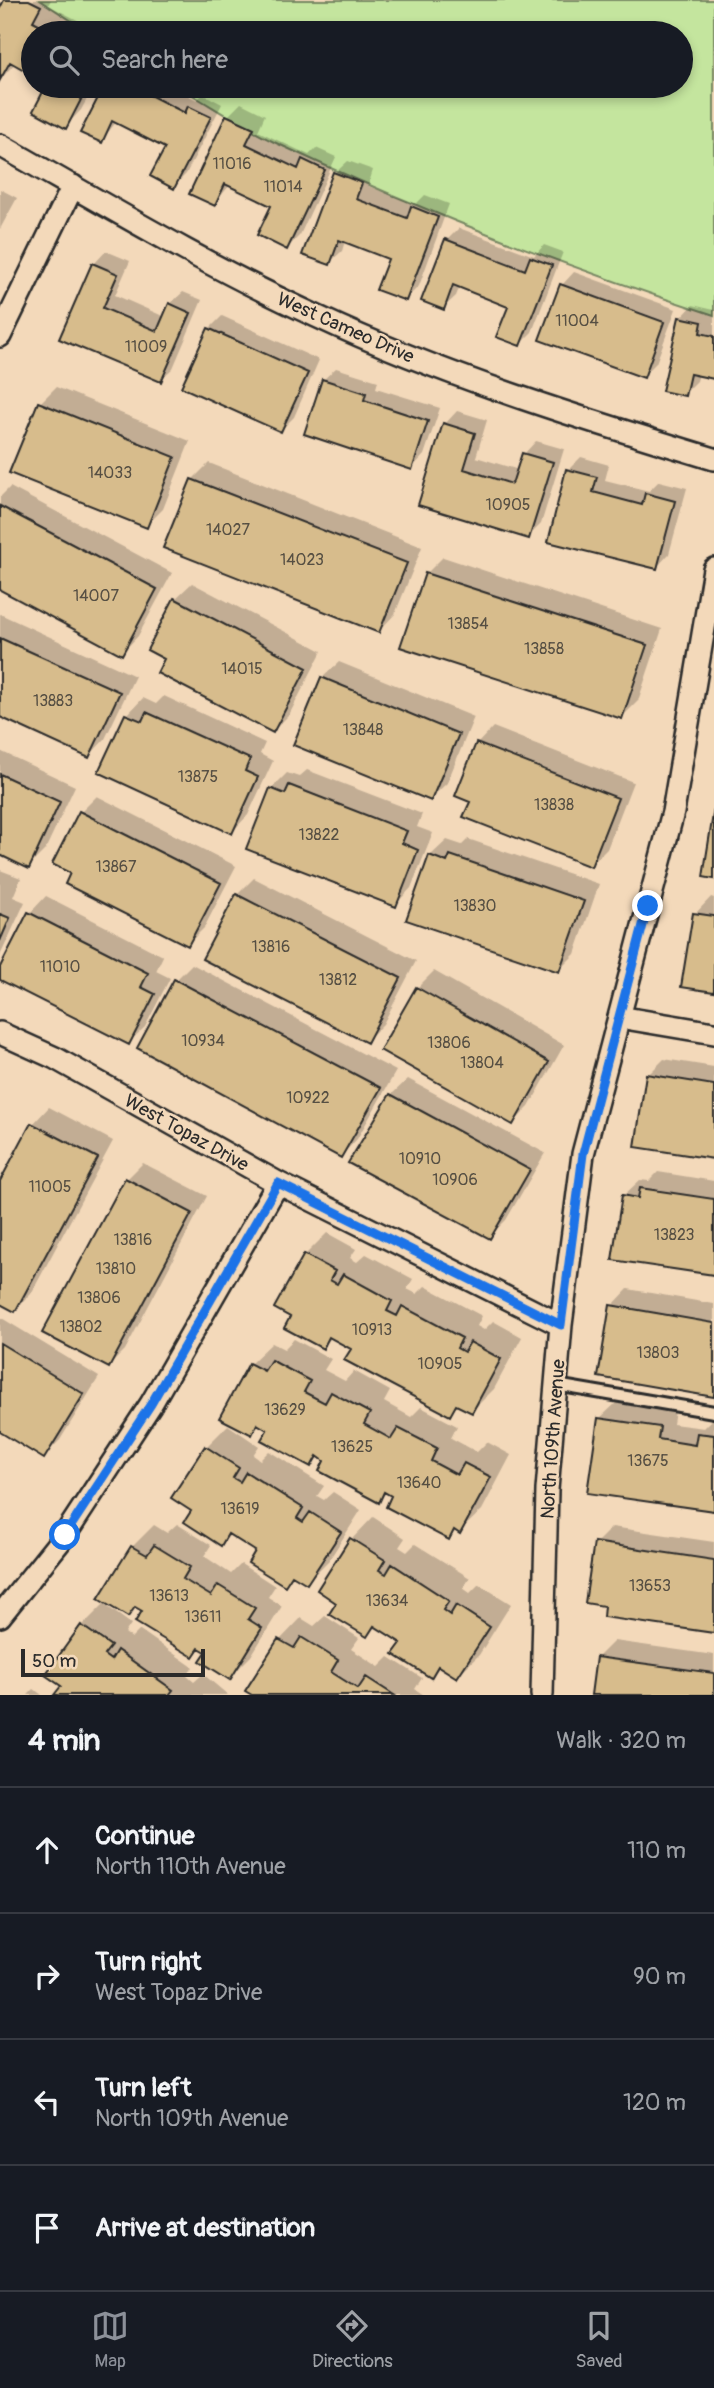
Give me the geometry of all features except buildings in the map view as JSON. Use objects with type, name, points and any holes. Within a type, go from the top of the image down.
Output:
[{"type":"street","name":"West Cameo Drive","points":[[0,145],[188,252],[316,316],[462,378],[714,459]]},
{"type":"street","points":[[0,336],[73,186]]},
{"type":"street","name":"North 109th Avenue","points":[[542,1695],[547,1490],[561,1325],[583,1154],[673,812],[714,569]]},
{"type":"street","points":[[619,1017],[714,1033]]},
{"type":"street","name":"West Topaz Drive","points":[[0,1033],[55,1058],[278,1183],[561,1325]]},
{"type":"street","points":[[0,1616],[65,1535],[151,1404],[278,1183]]},
{"type":"lane","points":[[556,1385],[714,1412]]},
{"type":"green space","points":[[40,0],[714,0],[714,315],[602,277],[436,213],[261,136],[197,98],[693,98],[693,21],[72,21]]},
{"type":"route","points":[[65,1535],[151,1404],[278,1183],[561,1325],[583,1154],[648,906]]}]
